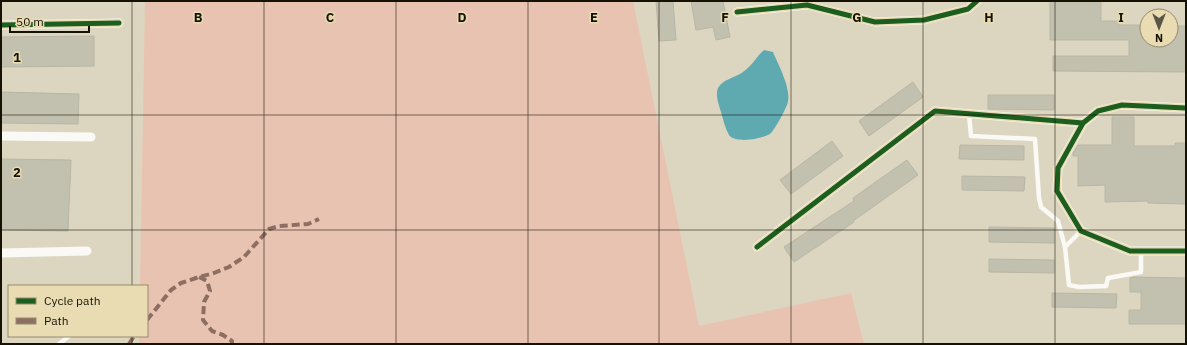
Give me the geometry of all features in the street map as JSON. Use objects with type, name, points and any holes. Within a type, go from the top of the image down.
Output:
[{"type":"street","points":[[737,12],[807,5],[875,22],[924,20],[968,9],[977,1]]},
{"type":"street","points":[[1,25],[119,23]]},
{"type":"street","points":[[1186,108],[1122,106],[1098,111],[1083,123],[1058,168],[1057,190],[1081,231],[1130,251],[1186,251]]},
{"type":"street","points":[[757,247],[935,111],[1083,123]]},
{"type":"street","points":[[1,136],[91,137]]},
{"type":"street","points":[[1,253],[87,251]]},
{"type":"lane","points":[[969,114],[971,136],[1034,139],[1041,207],[1058,221],[1065,247],[1069,285],[1079,287],[1106,286],[1108,278],[1141,272],[1141,251]]},
{"type":"lane","points":[[1065,247],[1081,231]]},
{"type":"lane","points":[[60,344],[68,337]]},
{"type":"shaded area","points":[[145,1],[633,1],[699,326],[851,293],[864,344],[139,344],[139,337],[148,337],[148,285],[140,285]]},
{"type":"water","points":[[764,50],[773,52],[781,69],[788,90],[787,104],[771,133],[750,140],[732,138],[726,129],[719,106],[717,97],[718,88],[726,81],[746,70]]},
{"type":"building","points":[[656,1],[673,1],[676,40],[659,41]]},
{"type":"building","points":[[691,1],[723,1],[730,37],[716,40],[713,27],[696,30]]},
{"type":"building","points":[[1050,1],[1101,1],[1101,21],[1119,21],[1119,25],[1139,25],[1139,48],[1179,48],[1179,26],[1186,26],[1186,72],[1053,71],[1053,56],[1129,56],[1129,40],[1050,40]]},
{"type":"building","points":[[94,36],[94,66],[1,67],[1,37]]},
{"type":"building","points":[[913,82],[923,97],[869,136],[859,121]]},
{"type":"building","points":[[1,92],[79,94],[78,124],[1,123]]},
{"type":"building","points":[[988,95],[1054,95],[1054,110],[988,109]]},
{"type":"building","points":[[1112,117],[1134,117],[1134,146],[1175,146],[1175,143],[1186,143],[1186,204],[1148,203],[1148,201],[1105,202],[1105,185],[1078,186],[1078,156],[1073,156],[1073,153],[1078,145],[1112,145]]},
{"type":"building","points":[[832,141],[843,156],[791,194],[780,180]]},
{"type":"building","points":[[960,145],[1024,146],[1024,160],[959,159]]},
{"type":"building","points":[[1,159],[71,160],[68,231],[1,230]]},
{"type":"building","points":[[907,160],[918,175],[853,221],[854,222],[794,262],[784,247],[854,201],[853,198]]},
{"type":"building","points":[[962,176],[1025,177],[1024,191],[962,190]]},
{"type":"building","points":[[989,227],[1054,228],[1054,243],[989,242]]},
{"type":"building","points":[[989,259],[1054,260],[1054,273],[989,272]]},
{"type":"building","points":[[1130,278],[1186,278],[1186,324],[1129,324],[1129,310],[1141,310],[1141,292],[1130,292]]},
{"type":"building","points":[[1052,293],[1117,294],[1116,308],[1052,307]]},
{"type":"marked path","points":[[148,319],[171,290],[181,283],[229,267],[244,257],[269,229],[279,226],[308,224],[319,219]]},
{"type":"marked path","points":[[199,277],[207,281],[210,291],[204,302],[203,320],[212,331],[223,335],[232,341],[232,344]]},
{"type":"marked path","points":[[129,344],[133,337]]},
{"type":"cycle path","points":[[737,12],[807,5],[875,22],[924,20],[968,9],[977,1]]},
{"type":"cycle path","points":[[1,25],[119,23]]},
{"type":"cycle path","points":[[1186,108],[1122,105],[1098,111],[1083,123],[1058,168],[1057,191],[1081,231],[1130,251],[1186,251]]},
{"type":"cycle path","points":[[757,247],[935,111],[1083,123]]}]
